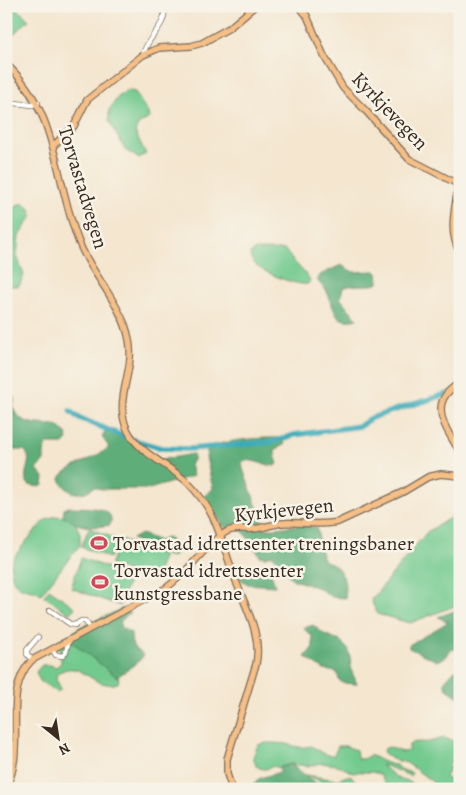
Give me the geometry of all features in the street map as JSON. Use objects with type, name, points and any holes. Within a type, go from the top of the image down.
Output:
[{"type":"main road","points":[[53,146],[74,126],[87,100],[143,55],[159,48],[191,46],[202,43],[229,28],[255,6]]},
{"type":"main road","name":"Kyrkjevegen","points":[[299,6],[311,23],[327,63],[348,94],[409,159],[458,184],[452,227],[454,239],[460,253]]},
{"type":"main road","name":"Torvastadvegen","points":[[6,64],[24,82],[38,103],[45,119],[80,244],[120,312],[127,332],[130,356],[122,405],[127,429],[140,447],[175,471],[195,491],[210,510],[222,536],[233,574],[253,623],[258,648],[254,673],[227,759],[227,774],[232,789]]},
{"type":"main road","points":[[460,383],[446,393],[440,408],[446,427],[460,452]]},
{"type":"main road","name":"Kyrkjevegen","points":[[32,660],[171,585],[200,554],[227,532],[237,528],[258,528],[281,523],[327,524],[338,522],[403,492],[428,477],[441,474],[460,476]]},
{"type":"main road","points":[[6,788],[13,765],[11,694],[18,675],[32,660]]},
{"type":"street","points":[[143,55],[146,46],[166,14],[164,6]]},
{"type":"street","points":[[6,102],[32,105],[38,103]]},
{"type":"street","points":[[50,610],[70,624],[75,625],[83,620],[87,622],[90,628]]},
{"type":"street","points":[[32,660],[27,654],[27,650],[38,638]]},
{"type":"street","points":[[52,649],[56,655],[63,656],[69,639]]},
{"type":"green space","points":[[6,6],[15,6],[29,20],[7,40]]},
{"type":"green space","points":[[127,90],[135,92],[149,118],[138,125],[135,132],[146,154],[138,158],[125,150],[109,121],[109,110],[118,97]]},
{"type":"green space","points":[[19,204],[25,204],[30,209],[32,216],[19,236],[17,256],[24,275],[19,286],[6,286],[6,216]]},
{"type":"green space","points":[[255,250],[285,250],[310,280],[308,284],[282,279],[258,267],[252,261],[250,254]]},
{"type":"green space","points":[[341,265],[353,272],[375,271],[377,273],[379,281],[377,284],[343,288],[340,298],[357,319],[343,320],[336,314],[327,292],[317,279],[320,275]]},
{"type":"green space","points":[[6,396],[15,397],[13,408],[19,417],[34,423],[59,427],[65,432],[68,440],[64,444],[47,444],[44,452],[44,461],[37,469],[44,477],[43,485],[40,487],[29,485],[26,481],[28,458],[24,450],[6,448],[6,434],[15,423],[12,418],[6,419]]},
{"type":"green space","points":[[106,429],[121,435],[160,460],[193,454],[194,458],[190,465],[193,476],[149,489],[101,489],[94,487],[79,493],[70,491],[60,479],[62,475],[109,447],[102,437]]},
{"type":"green space","points":[[282,438],[285,444],[275,450],[278,464],[275,466],[247,460],[244,460],[242,463],[265,529],[304,525],[317,528],[322,557],[325,561],[335,566],[342,575],[346,592],[345,598],[332,597],[319,588],[294,580],[273,555],[260,556],[243,531],[226,529],[204,499],[204,496],[213,489],[206,457],[208,448],[233,441]]},
{"type":"green space","points":[[68,507],[103,510],[111,518],[110,525],[94,527],[77,524],[63,517],[64,509]]},
{"type":"green space","points":[[460,513],[460,604],[410,623],[377,614],[371,600],[427,532]]},
{"type":"green space","points":[[55,516],[66,517],[75,523],[80,533],[80,545],[41,594],[20,587],[14,581],[11,563],[41,524]]},
{"type":"green space","name":"Torvastad idrettsenter treningsbaner","points":[[89,528],[117,539],[109,558],[81,547]]},
{"type":"green space","points":[[141,534],[160,541],[168,537],[174,546],[175,556],[167,556],[132,539]]},
{"type":"green space","points":[[120,539],[164,555],[154,581],[110,565]]},
{"type":"green space","name":"Torvastad idrettssenter kunstgressbane","points":[[81,558],[130,576],[120,606],[71,588]]},
{"type":"green space","points":[[262,566],[271,572],[275,586],[248,584],[240,579],[238,571],[249,567]]},
{"type":"green space","points":[[49,589],[75,607],[70,614],[44,596]]},
{"type":"green space","points":[[126,607],[131,612],[121,621],[121,628],[131,633],[134,647],[144,655],[117,677],[72,642],[71,635],[78,628]]},
{"type":"green space","points":[[460,609],[460,651],[450,650],[447,656],[437,661],[409,648],[409,645],[448,622],[438,617]]},
{"type":"green space","points":[[313,625],[324,634],[339,640],[348,649],[352,672],[357,684],[343,683],[339,680],[337,672],[324,670],[305,657],[313,647],[312,636],[304,628]]},
{"type":"green space","points":[[71,635],[72,642],[119,678],[118,683],[103,683],[74,669],[67,669],[57,673],[56,679],[61,689],[57,692],[40,681],[36,672],[42,665],[56,667],[61,663],[59,639]]},
{"type":"green space","points":[[460,669],[460,698],[446,688],[444,682],[455,670]]},
{"type":"green space","points":[[444,738],[460,743],[460,768],[453,761],[448,764],[450,769],[445,776],[456,784],[460,781],[460,789],[442,789],[407,763],[392,759],[383,752],[384,749],[389,747],[401,752],[406,751],[409,750],[409,745],[414,743]]},
{"type":"green space","points":[[266,743],[301,747],[310,746],[330,755],[334,755],[338,746],[345,746],[356,750],[358,759],[364,759],[370,755],[412,773],[410,776],[381,765],[400,780],[406,780],[411,783],[415,789],[389,789],[377,773],[354,773],[337,765],[321,763],[309,766],[290,764],[279,768],[274,766],[261,769],[256,766],[253,757],[258,745]]},
{"type":"green space","points":[[291,764],[317,784],[327,789],[251,789],[253,784],[259,779],[281,771],[278,768]]},
{"type":"green space","points":[[307,775],[336,780],[350,775],[364,789],[325,789],[320,781]]},
{"type":"waterway","points":[[70,411],[77,417],[130,439],[161,448],[189,449],[273,442],[294,435],[360,426],[371,418],[395,410],[447,394],[460,393]]},
{"type":"place","name":"Torvastad idrettsenter treningsbaner","points":[[99,543]]},
{"type":"place","name":"Torvastad idrettssenter kunstgressbane","points":[[100,582]]}]
